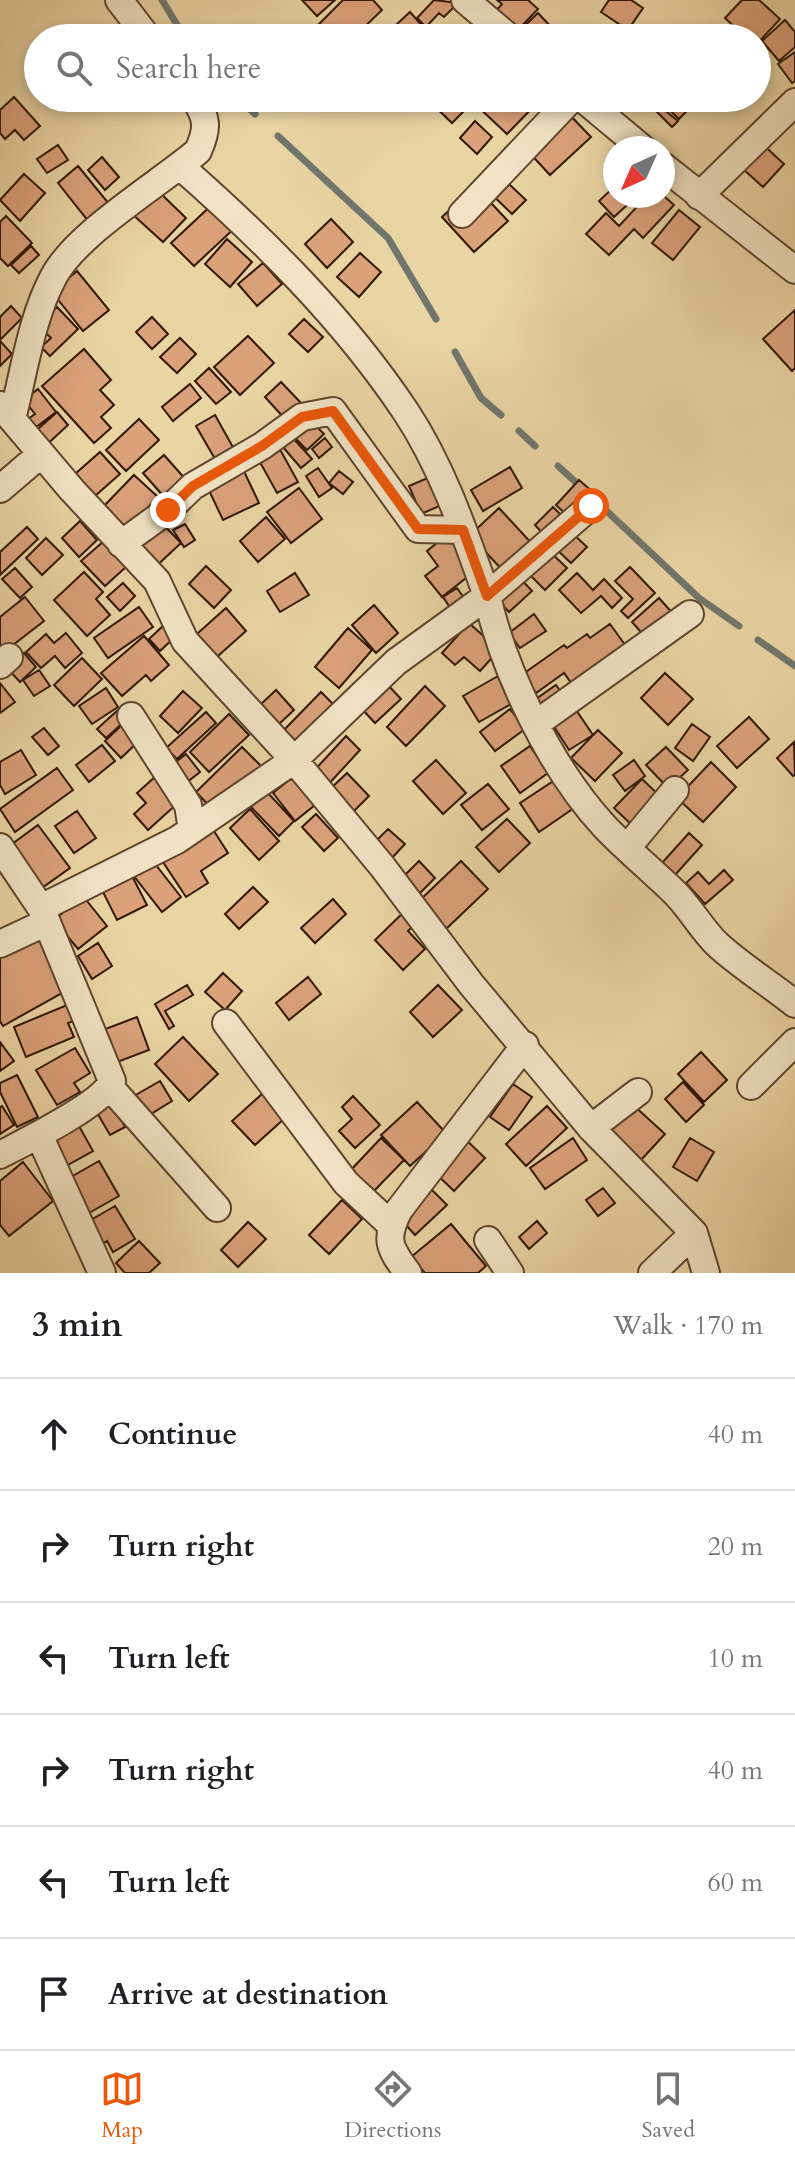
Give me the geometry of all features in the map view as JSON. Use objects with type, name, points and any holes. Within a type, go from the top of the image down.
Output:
[{"type":"street","points":[[119,0],[137,24]]},
{"type":"street","points":[[469,1],[494,24]]},
{"type":"street","points":[[699,196],[795,102]]},
{"type":"street","points":[[204,112],[206,133],[198,151],[79,247],[54,275],[6,412],[157,581],[185,641],[294,760],[382,866],[471,984],[525,1045],[591,1128],[694,1233],[706,1273]]},
{"type":"street","points":[[462,214],[559,112]]},
{"type":"street","points":[[599,112],[628,136]]},
{"type":"street","points":[[180,166],[259,235],[339,324],[407,414],[463,530],[499,640],[537,723],[586,801],[645,868],[671,888],[717,944],[795,1004]]},
{"type":"street","points":[[675,176],[792,263]]},
{"type":"street","points":[[121,544],[168,510],[193,486],[262,446],[302,417],[333,411],[418,529],[463,530]]},
{"type":"street","points":[[0,489],[41,454]]},
{"type":"street","points":[[0,944],[44,915],[192,830],[294,760],[396,662],[487,596],[591,506]]},
{"type":"street","points":[[537,723],[690,614]]},
{"type":"street","points":[[131,716],[188,805],[192,830]]},
{"type":"street","points":[[627,848],[675,790]]},
{"type":"street","points":[[0,847],[44,915],[112,1081],[110,1087],[39,1135],[0,1155]]},
{"type":"street","points":[[226,1023],[346,1183],[391,1225]]},
{"type":"street","points":[[751,1086],[795,1042]]},
{"type":"street","points":[[408,1273],[395,1256],[389,1236],[391,1225],[399,1210],[525,1045]]},
{"type":"street","points":[[110,1087],[217,1208]]},
{"type":"street","points":[[591,1128],[638,1092]]},
{"type":"street","points":[[39,1135],[102,1273]]},
{"type":"street","points":[[652,1273],[694,1233]]},
{"type":"street","points":[[488,1240],[510,1273]]},
{"type":"building","points":[[302,0],[335,0],[317,16]]},
{"type":"building","points":[[343,0],[373,0],[382,10],[368,24],[319,24]]},
{"type":"building","points":[[434,0],[458,3],[444,17],[439,13],[429,24],[423,24],[417,18]]},
{"type":"building","points":[[497,0],[528,0],[538,9],[524,24],[506,24],[494,13],[502,4]]},
{"type":"building","points":[[609,0],[631,0],[643,8],[632,24],[619,24],[601,12]]},
{"type":"building","points":[[742,0],[759,0],[780,19],[771,29],[771,24],[731,24],[725,18]]},
{"type":"building","points":[[410,12],[421,24],[397,24]]},
{"type":"building","points":[[538,13],[548,24],[526,24]]},
{"type":"building","points":[[785,20],[795,32],[795,47],[779,61],[771,52],[771,33]]},
{"type":"building","points":[[795,52],[795,81],[792,83],[778,64]]},
{"type":"building","points":[[14,97],[24,112],[40,126],[24,140],[15,130],[5,139],[0,133],[0,110]]},
{"type":"building","points":[[441,112],[463,112],[452,123]]},
{"type":"building","points":[[484,112],[528,112],[507,134]]},
{"type":"building","points":[[563,112],[567,112],[591,137],[550,175],[524,147]]},
{"type":"building","points":[[657,112],[667,112],[678,121],[672,127]]},
{"type":"building","points":[[672,112],[686,112],[679,119]]},
{"type":"building","points":[[475,121],[492,137],[477,154],[460,138]]},
{"type":"building","points":[[755,137],[784,164],[763,187],[734,161]]},
{"type":"building","points":[[58,145],[68,160],[47,173],[37,159]]},
{"type":"building","points":[[102,157],[119,177],[105,190],[88,170]]},
{"type":"building","points":[[78,166],[110,205],[89,222],[58,183]]},
{"type":"building","points":[[493,169],[526,200],[512,214],[480,183]]},
{"type":"building","points":[[24,174],[45,193],[20,221],[0,200]]},
{"type":"building","points":[[475,186],[508,221],[474,252],[442,217]]},
{"type":"building","points":[[155,188],[186,218],[163,242],[131,213]]},
{"type":"building","points":[[216,201],[238,225],[194,266],[171,243]]},
{"type":"building","points":[[606,208],[624,208],[614,217]]},
{"type":"building","points":[[636,208],[671,208],[643,238],[634,229],[609,255],[586,234],[606,213],[619,226]]},
{"type":"building","points":[[679,210],[700,227],[673,260],[652,243]]},
{"type":"building","points":[[6,216],[32,243],[8,266],[0,258],[0,222]]},
{"type":"building","points":[[331,219],[353,242],[327,268],[305,244]]},
{"type":"building","points":[[227,239],[252,262],[230,287],[205,264]]},
{"type":"building","points":[[31,246],[39,255],[19,273],[11,265]]},
{"type":"building","points":[[360,253],[381,272],[359,297],[337,277]]},
{"type":"building","points":[[263,263],[282,284],[257,306],[238,284]]},
{"type":"building","points":[[77,271],[109,310],[83,331],[52,292]]},
{"type":"building","points":[[11,306],[22,318],[0,340],[0,317]]},
{"type":"building","points":[[57,307],[78,329],[50,356],[41,347],[51,338],[38,325]]},
{"type":"building","points":[[795,310],[795,368],[792,371],[763,339]]},
{"type":"building","points":[[152,317],[168,334],[152,349],[136,332]]},
{"type":"building","points":[[304,319],[323,337],[308,352],[289,334]]},
{"type":"building","points":[[248,336],[274,363],[240,395],[214,367]]},
{"type":"building","points":[[180,338],[196,354],[177,373],[160,357]]},
{"type":"building","points":[[0,341],[12,354],[0,366]]},
{"type":"building","points":[[84,349],[111,380],[100,390],[114,405],[101,417],[111,428],[94,443],[42,386]]},
{"type":"building","points":[[209,368],[231,392],[216,404],[195,381]]},
{"type":"building","points":[[281,382],[302,404],[285,419],[265,397]]},
{"type":"building","points":[[190,384],[201,398],[173,421],[162,407]]},
{"type":"building","points":[[38,389],[56,412],[31,431],[24,422],[35,414],[24,400]]},
{"type":"building","points":[[57,412],[68,425],[41,450],[29,437]]},
{"type":"building","points":[[215,415],[234,449],[215,459],[196,426]]},
{"type":"building","points":[[139,419],[159,440],[126,471],[106,450]]},
{"type":"building","points":[[312,422],[324,434],[307,450],[295,438]]},
{"type":"building","points":[[292,437],[312,459],[301,468],[282,446]]},
{"type":"building","points":[[325,438],[332,447],[319,458],[312,449]]},
{"type":"building","points":[[277,444],[298,482],[277,493],[256,455]]},
{"type":"building","points":[[100,452],[120,474],[87,503],[67,481]]},
{"type":"building","points":[[164,455],[187,481],[166,499],[143,473]]},
{"type":"building","points":[[241,465],[259,503],[223,520],[205,482]]},
{"type":"building","points":[[510,467],[522,488],[483,511],[471,490]]},
{"type":"building","points":[[318,468],[332,488],[319,497],[306,476]]},
{"type":"building","points":[[339,471],[353,482],[343,494],[329,483]]},
{"type":"building","points":[[134,475],[158,497],[126,531],[102,508]]},
{"type":"building","points":[[432,476],[444,504],[421,514],[409,486]]},
{"type":"building","points":[[579,480],[594,493],[571,519],[556,505]]},
{"type":"building","points":[[299,488],[322,519],[291,543],[267,512]]},
{"type":"building","points":[[553,507],[564,518],[546,537],[535,525]]},
{"type":"building","points":[[499,508],[534,546],[505,573],[470,535]]},
{"type":"building","points":[[266,517],[285,539],[258,562],[240,541]]},
{"type":"building","points":[[157,518],[181,543],[151,571],[127,547]]},
{"type":"building","points":[[80,521],[97,540],[79,557],[62,538]]},
{"type":"building","points":[[185,524],[195,540],[184,547],[173,530]]},
{"type":"building","points":[[27,527],[38,539],[0,575],[0,552]]},
{"type":"building","points":[[571,532],[587,547],[571,563],[555,548]]},
{"type":"building","points":[[448,534],[476,570],[442,597],[425,576],[438,566],[427,551]]},
{"type":"building","points":[[46,538],[63,555],[42,575],[26,558]]},
{"type":"building","points":[[104,541],[127,566],[105,586],[81,561]]},
{"type":"building","points":[[546,548],[567,568],[545,590],[524,569]]},
{"type":"building","points":[[206,566],[231,590],[214,608],[189,584]]},
{"type":"building","points":[[630,567],[655,593],[628,618],[621,611],[633,599],[615,581]]},
{"type":"building","points":[[15,568],[32,587],[20,598],[2,579]]},
{"type":"building","points":[[84,572],[103,592],[96,599],[110,615],[87,636],[54,600]]},
{"type":"building","points":[[295,573],[309,595],[280,612],[267,591]]},
{"type":"building","points":[[577,573],[593,590],[604,579],[622,598],[612,608],[601,596],[581,613],[559,590]]},
{"type":"building","points":[[519,577],[532,591],[509,612],[496,598]]},
{"type":"building","points":[[123,583],[135,596],[120,611],[107,597]]},
{"type":"building","points":[[457,588],[467,602],[453,612],[443,597]]},
{"type":"building","points":[[25,597],[44,621],[0,655],[0,617]]},
{"type":"building","points":[[659,598],[675,616],[648,640],[632,622]]},
{"type":"building","points":[[374,605],[398,633],[376,653],[352,625]]},
{"type":"building","points":[[139,607],[153,627],[108,658],[94,638]]},
{"type":"building","points":[[226,608],[246,631],[209,664],[189,641]]},
{"type":"building","points":[[534,614],[546,631],[520,648],[509,633]]},
{"type":"building","points":[[469,623],[499,650],[480,671],[464,657],[455,665],[442,653]]},
{"type":"building","points":[[610,624],[628,649],[574,687],[564,673],[536,693],[523,674],[564,645],[567,648],[587,634],[590,638]]},
{"type":"building","points":[[164,625],[175,637],[160,651],[149,639]]},
{"type":"building","points":[[348,628],[372,650],[339,688],[315,667]]},
{"type":"building","points":[[66,633],[82,653],[65,668],[55,656],[41,668],[26,652],[46,634],[54,643]]},
{"type":"building","points":[[144,636],[169,665],[151,681],[146,675],[122,696],[101,673]]},
{"type":"building","points":[[24,653],[36,667],[20,682],[7,668]]},
{"type":"building","points":[[82,658],[102,679],[74,706],[54,685]]},
{"type":"building","points":[[39,670],[50,686],[34,696],[23,680]]},
{"type":"building","points":[[665,673],[693,699],[668,725],[641,698]]},
{"type":"building","points":[[498,676],[513,703],[479,722],[463,696]]},
{"type":"building","points":[[0,683],[15,702],[0,713]]},
{"type":"building","points":[[387,684],[401,699],[375,723],[361,708]]},
{"type":"building","points":[[556,685],[564,696],[545,710],[536,699]]},
{"type":"building","points":[[425,686],[445,706],[406,746],[387,727]]},
{"type":"building","points":[[106,688],[118,707],[92,724],[79,706]]},
{"type":"building","points":[[276,690],[294,710],[278,725],[260,705]]},
{"type":"building","points":[[183,691],[202,708],[178,733],[160,716]]},
{"type":"building","points":[[321,692],[334,705],[296,745],[282,732]]},
{"type":"building","points":[[572,704],[593,735],[569,750],[549,719]]},
{"type":"building","points":[[510,709],[525,729],[495,751],[480,732]]},
{"type":"building","points":[[118,710],[126,720],[106,738],[97,729]]},
{"type":"building","points":[[206,712],[216,723],[177,759],[166,748]]},
{"type":"building","points":[[229,714],[249,735],[209,772],[190,752]]},
{"type":"building","points":[[749,717],[769,739],[737,768],[717,746]]},
{"type":"building","points":[[124,723],[140,740],[121,758],[105,741]]},
{"type":"building","points":[[692,724],[710,737],[693,761],[675,748]]},
{"type":"building","points":[[44,728],[59,746],[48,755],[32,737]]},
{"type":"building","points":[[598,730],[622,753],[595,781],[571,758]]},
{"type":"building","points":[[346,736],[360,750],[325,788],[311,774]]},
{"type":"building","points":[[794,742],[795,775],[793,776],[777,758]]},
{"type":"building","points":[[102,745],[115,761],[89,782],[76,765]]},
{"type":"building","points":[[530,746],[548,773],[520,793],[501,766]]},
{"type":"building","points":[[242,747],[262,767],[215,812],[196,792]]},
{"type":"building","points":[[666,747],[688,770],[668,788],[646,765]]},
{"type":"building","points":[[21,750],[36,775],[5,794],[0,785],[0,762]]},
{"type":"building","points":[[186,754],[200,772],[182,786],[168,768]]},
{"type":"building","points":[[436,760],[466,793],[443,814],[413,781]]},
{"type":"building","points":[[634,760],[645,776],[625,791],[613,775]]},
{"type":"building","points":[[711,762],[736,787],[703,822],[677,798]]},
{"type":"building","points":[[57,768],[73,790],[15,832],[0,809]]},
{"type":"building","points":[[347,773],[369,796],[350,815],[327,792]]},
{"type":"building","points":[[156,776],[179,802],[148,830],[134,814],[146,803],[137,793]]},
{"type":"building","points":[[293,777],[315,805],[295,821],[273,793]]},
{"type":"building","points":[[642,779],[663,799],[635,828],[614,808]]},
{"type":"building","points":[[555,780],[574,808],[539,832],[520,803]]},
{"type":"building","points":[[488,784],[509,809],[482,830],[461,805]]},
{"type":"building","points":[[267,792],[294,821],[279,836],[251,807]]},
{"type":"building","points":[[250,809],[279,841],[259,860],[230,828]]},
{"type":"building","points":[[77,811],[96,838],[74,853],[55,826]]},
{"type":"building","points":[[316,814],[338,838],[324,851],[302,827]]},
{"type":"building","points":[[507,819],[530,843],[499,872],[476,847]]},
{"type":"building","points":[[38,825],[70,868],[39,890],[8,847]]},
{"type":"building","points":[[212,828],[228,853],[201,871],[208,883],[186,897],[161,859]]},
{"type":"building","points":[[388,829],[405,844],[389,861],[372,845]]},
{"type":"building","points":[[689,833],[702,845],[675,875],[662,863]]},
{"type":"building","points":[[152,860],[181,897],[162,912],[133,875]]},
{"type":"building","points":[[419,861],[435,878],[419,894],[403,877]]},
{"type":"building","points":[[461,861],[488,889],[446,929],[419,901]]},
{"type":"building","points":[[724,870],[733,880],[705,904],[686,883],[698,872],[709,884]]},
{"type":"building","points":[[131,874],[147,905],[117,920],[101,888]]},
{"type":"building","points":[[253,887],[268,902],[239,929],[225,914]]},
{"type":"building","points":[[83,896],[107,926],[78,949],[54,920]]},
{"type":"building","points":[[333,899],[346,914],[315,943],[301,928]]},
{"type":"building","points":[[408,908],[419,920],[408,931],[425,949],[403,970],[375,940]]},
{"type":"building","points":[[36,932],[69,989],[3,1026],[0,1021],[0,952]]},
{"type":"building","points":[[98,943],[112,966],[92,979],[78,956]]},
{"type":"building","points":[[223,973],[242,991],[225,1010],[205,992]]},
{"type":"building","points":[[308,977],[321,994],[289,1020],[276,1003]]},
{"type":"building","points":[[187,985],[193,995],[165,1011],[174,1026],[169,1029],[155,1004]]},
{"type":"building","points":[[438,985],[462,1010],[433,1037],[410,1012]]},
{"type":"building","points":[[72,1003],[79,1019],[68,1023],[74,1037],[26,1057],[14,1027]]},
{"type":"building","points":[[137,1017],[149,1050],[112,1064],[100,1031]]},
{"type":"building","points":[[183,1037],[218,1074],[189,1101],[155,1064]]},
{"type":"building","points":[[0,1042],[14,1061],[0,1071]]},
{"type":"building","points":[[75,1048],[90,1073],[74,1083],[80,1092],[57,1105],[36,1070]]},
{"type":"building","points":[[701,1052],[727,1080],[704,1102],[678,1074]]},
{"type":"building","points":[[17,1075],[38,1117],[17,1127],[0,1092],[0,1083]]},
{"type":"building","points":[[160,1081],[172,1101],[146,1117],[134,1096]]},
{"type":"building","points":[[683,1082],[704,1105],[686,1122],[665,1099]]},
{"type":"building","points":[[513,1084],[532,1097],[509,1130],[490,1117]]},
{"type":"building","points":[[262,1094],[285,1118],[255,1145],[232,1121]]},
{"type":"building","points":[[107,1095],[125,1127],[110,1135],[92,1104]]},
{"type":"building","points":[[353,1096],[380,1125],[355,1148],[339,1131],[352,1119],[342,1107]]},
{"type":"building","points":[[417,1102],[446,1133],[410,1166],[381,1135]]},
{"type":"building","points":[[631,1103],[665,1134],[641,1160],[607,1128]]},
{"type":"building","points":[[547,1106],[567,1128],[526,1166],[506,1144]]},
{"type":"building","points":[[0,1107],[14,1125],[0,1134]]},
{"type":"building","points":[[75,1119],[93,1151],[66,1166],[47,1134]]},
{"type":"building","points":[[460,1134],[485,1158],[454,1191],[429,1167]]},
{"type":"building","points":[[381,1138],[404,1160],[372,1193],[349,1172]]},
{"type":"building","points":[[573,1138],[587,1160],[545,1189],[530,1168]]},
{"type":"building","points":[[690,1138],[714,1152],[697,1181],[673,1167]]},
{"type":"building","points":[[99,1161],[119,1196],[82,1217],[62,1182]]},
{"type":"building","points":[[23,1162],[53,1201],[9,1236],[0,1225],[0,1181]]},
{"type":"building","points":[[426,1184],[447,1205],[415,1235],[395,1213]]},
{"type":"building","points":[[603,1188],[615,1203],[598,1216],[586,1200]]},
{"type":"building","points":[[342,1200],[362,1219],[329,1254],[309,1235]]},
{"type":"building","points":[[115,1206],[135,1239],[113,1252],[107,1241],[98,1247],[84,1224]]},
{"type":"building","points":[[537,1221],[547,1233],[529,1249],[519,1237]]},
{"type":"building","points":[[248,1222],[266,1239],[238,1267],[221,1250]]},
{"type":"building","points":[[451,1224],[486,1266],[478,1273],[425,1273],[411,1257]]},
{"type":"building","points":[[139,1241],[160,1263],[149,1273],[125,1273],[116,1263]]},
{"type":"waterway","points":[[162,0],[177,24]]},
{"type":"waterway","points":[[278,136],[388,238],[436,319]]},
{"type":"waterway","points":[[455,352],[481,398],[501,415]]},
{"type":"waterway","points":[[519,431],[535,446]]},
{"type":"waterway","points":[[558,466],[581,487]]},
{"type":"waterway","points":[[596,501],[699,598],[739,626]]},
{"type":"waterway","points":[[758,640],[795,666]]},
{"type":"route","points":[[168,510],[193,486],[262,446],[302,417],[333,411],[418,529],[463,530],[487,596],[591,506]]}]
